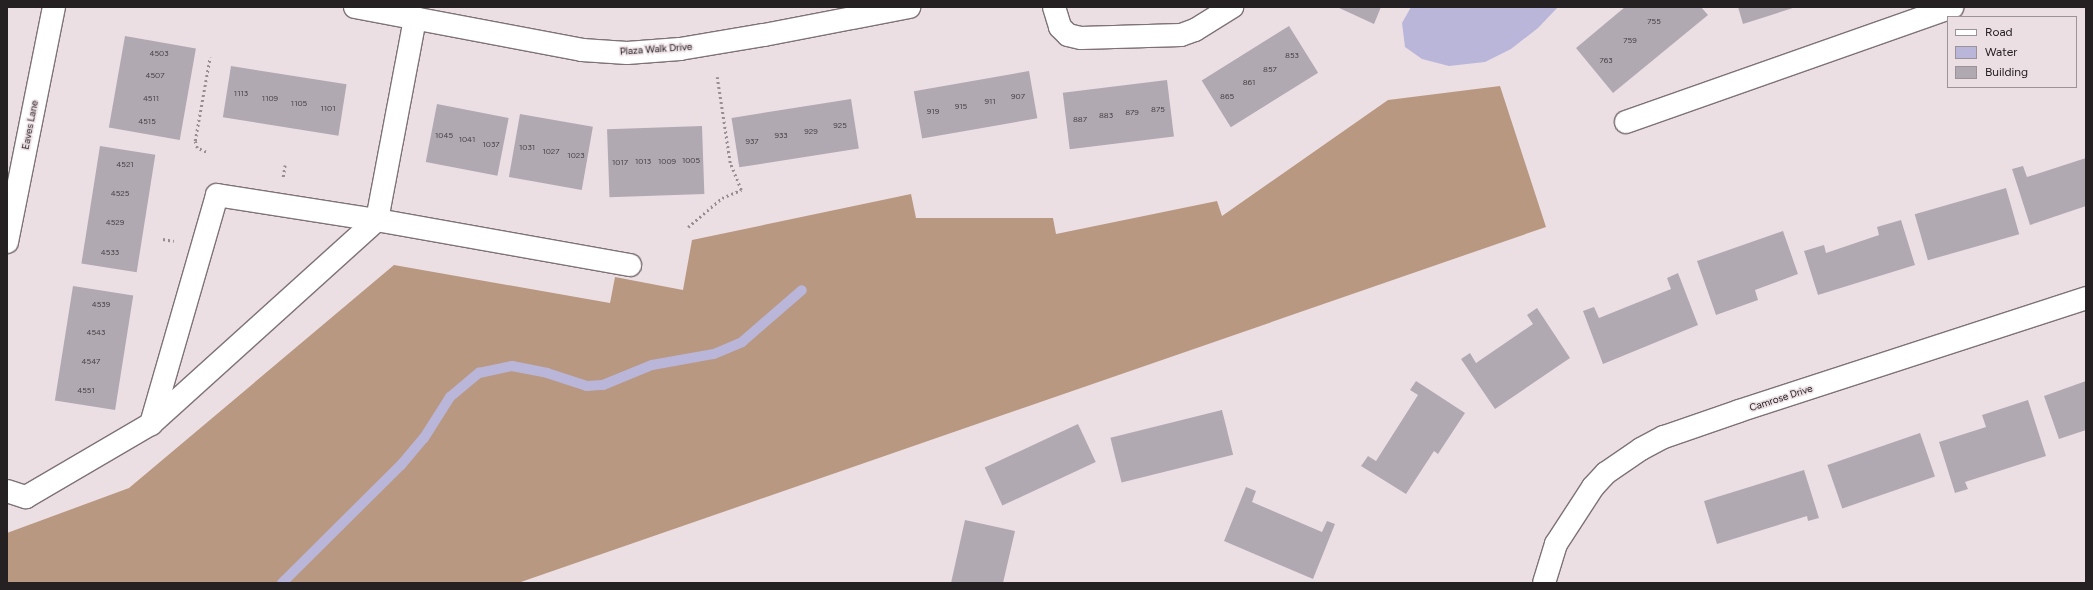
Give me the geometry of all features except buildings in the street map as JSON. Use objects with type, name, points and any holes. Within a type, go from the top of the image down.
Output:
[{"type":"street","name":"Eaves Lane","points":[[7,242],[54,7]]},
{"type":"street","name":"Plaza Walk Drive","points":[[355,7],[582,50],[627,53],[680,49],[844,13],[909,7]]},
{"type":"street","points":[[1054,7],[1060,27],[1068,35],[1081,38],[1181,35],[1195,30],[1232,7]]},
{"type":"street","points":[[1626,122],[1952,7]]},
{"type":"street","points":[[7,491],[26,497],[151,424],[377,220],[415,18]]},
{"type":"street","points":[[151,424],[217,195],[377,220],[630,265]]},
{"type":"street","name":"Camrose Drive","points":[[1544,583],[1556,544],[1593,487],[1606,473],[1641,448],[1664,437],[1739,411],[2086,298]]},
{"type":"path","points":[[206,152],[197,148],[195,141],[210,56]]},
{"type":"path","points":[[688,227],[722,198],[741,190],[730,163],[717,77]]},
{"type":"shaded area","points":[[1500,86],[1546,227],[518,583],[7,583],[7,533],[129,488],[394,265],[610,303],[615,277],[683,290],[692,240],[911,194],[916,218],[1053,218],[1056,234],[1217,201],[1222,216],[1388,100]]},
{"type":"water","points":[[1411,7],[1558,7],[1538,28],[1511,49],[1485,62],[1449,66],[1422,59],[1405,47],[1402,23]]},
{"type":"waterway","points":[[282,583],[401,465],[424,438],[450,397],[479,373],[512,366],[547,373],[587,386],[603,385],[652,365],[714,354],[742,342],[802,290]]}]
